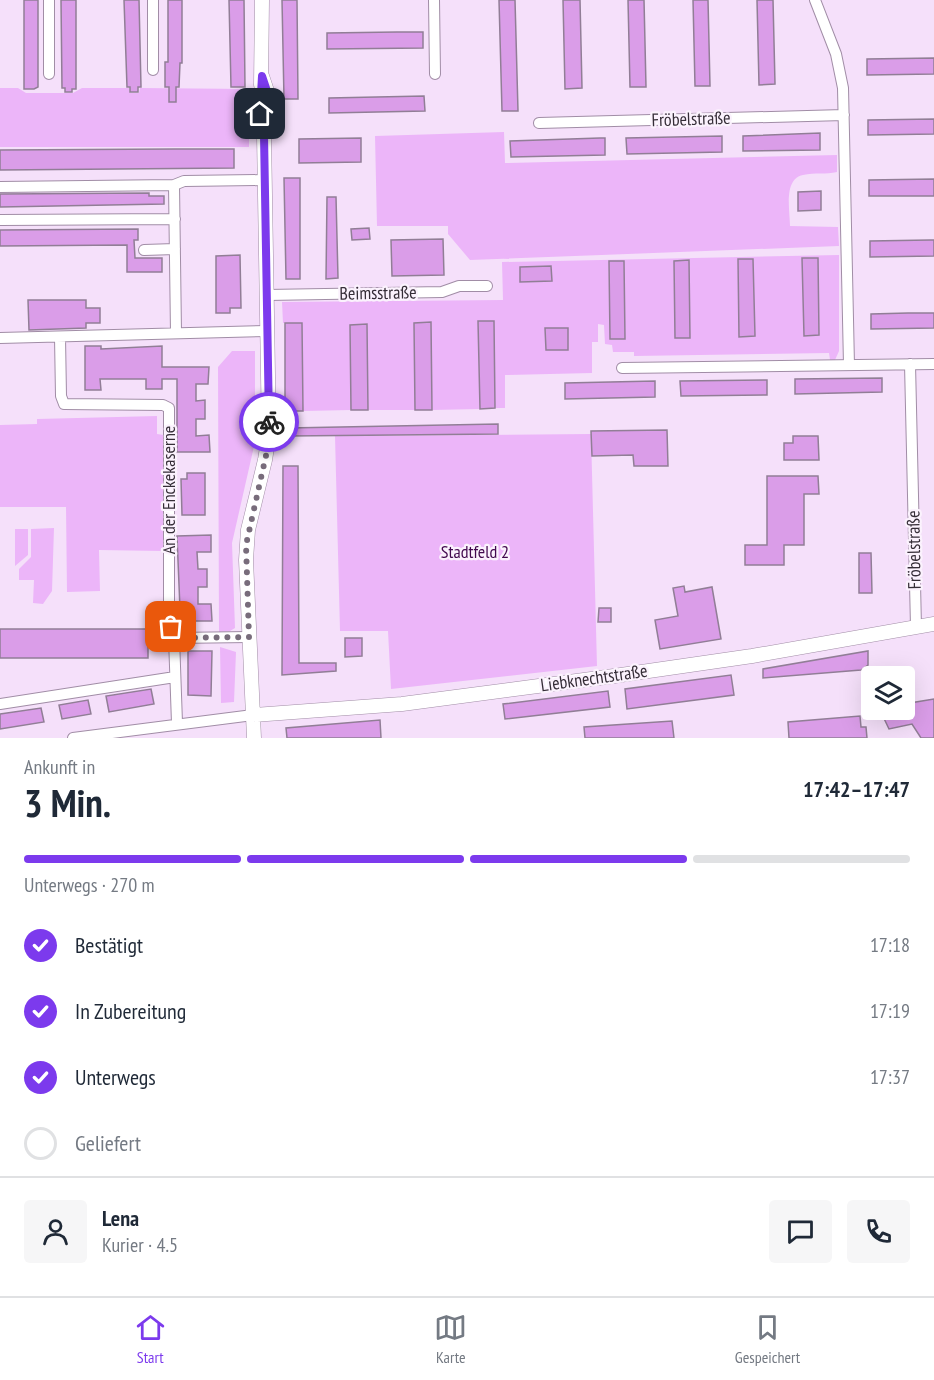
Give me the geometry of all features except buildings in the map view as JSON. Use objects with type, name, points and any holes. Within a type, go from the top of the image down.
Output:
[{"type":"street","points":[[49,0],[49,74]]},
{"type":"street","points":[[153,0],[153,70]]},
{"type":"street","points":[[254,738],[246,545],[267,451],[268,331],[265,180],[264,135],[260,114],[262,0]]},
{"type":"street","points":[[434,0],[435,74]]},
{"type":"street","points":[[815,0],[838,62],[844,115],[849,365]]},
{"type":"street","name":"Fröbelstraße","points":[[539,123],[844,115]]},
{"type":"street","points":[[0,187],[174,185],[184,181],[265,180]]},
{"type":"street","points":[[174,185],[176,333]]},
{"type":"street","points":[[0,220],[175,219]]},
{"type":"street","points":[[144,250],[175,249]]},
{"type":"street","name":"Beimsstraße","points":[[267,294],[442,292],[459,286],[488,286]]},
{"type":"street","points":[[0,338],[268,331]]},
{"type":"street","name":"An der Enckekaserne","points":[[60,337],[61,398],[64,404],[163,405],[169,408],[169,622],[174,638],[177,723]]},
{"type":"street","name":"Fröbelstraße","points":[[910,364],[915,627]]},
{"type":"street","points":[[622,368],[934,364]]},
{"type":"street","name":"Liebknechtstraße","points":[[253,715],[402,704],[744,658],[934,624]]},
{"type":"street","points":[[174,638],[249,637]]},
{"type":"street","points":[[0,704],[175,677]]},
{"type":"street","points":[[73,738],[253,715]]},
{"type":"green space","points":[[0,88],[18,88],[26,93],[73,93],[82,88],[129,88],[130,93],[139,93],[140,88],[249,89],[249,147],[0,147]]},
{"type":"green space","points":[[504,132],[505,163],[837,155],[837,172],[807,174],[797,178],[790,189],[789,204],[790,226],[838,227],[839,246],[470,260],[448,234],[448,226],[377,226],[375,136]]},
{"type":"green space","points":[[839,255],[839,351],[835,360],[830,360],[829,353],[634,356],[634,352],[613,352],[612,345],[605,344],[604,325],[598,324],[598,342],[592,342],[592,373],[505,375],[505,408],[495,408],[493,321],[478,321],[480,409],[432,410],[431,323],[414,323],[415,410],[368,410],[366,324],[350,325],[351,410],[303,411],[302,323],[283,323],[282,302],[503,300],[502,262]],"holes":[[[818,258],[819,335],[804,336],[802,259]],[[738,259],[753,259],[755,336],[740,336]],[[624,261],[625,339],[610,339],[609,262]],[[674,261],[689,261],[690,337],[676,338]],[[551,266],[552,280],[521,282],[520,267]],[[568,328],[568,350],[546,350],[545,329]]]},
{"type":"green space","points":[[232,351],[255,351],[255,442],[232,543],[235,628],[219,632],[218,367]]},
{"type":"green space","points":[[157,416],[157,434],[164,435],[163,551],[99,550],[100,591],[67,592],[66,507],[0,507],[0,425],[37,424],[37,419]]},
{"type":"green space","name":"Stadtfeld 2","points":[[591,434],[597,666],[391,689],[388,631],[340,631],[335,436]]},
{"type":"green space","points":[[54,528],[52,591],[43,604],[33,603],[34,580],[19,580],[19,569],[31,557],[31,529]]},
{"type":"green space","points":[[15,529],[28,529],[28,555],[15,566]]},
{"type":"green space","points":[[220,647],[236,652],[234,702],[221,703]]},
{"type":"way so far","points":[[171,627],[174,638],[249,637],[246,545],[249,523],[267,451],[269,422]]},
{"type":"route","points":[[260,114],[262,76],[268,94],[268,114],[264,135],[269,422]]}]
